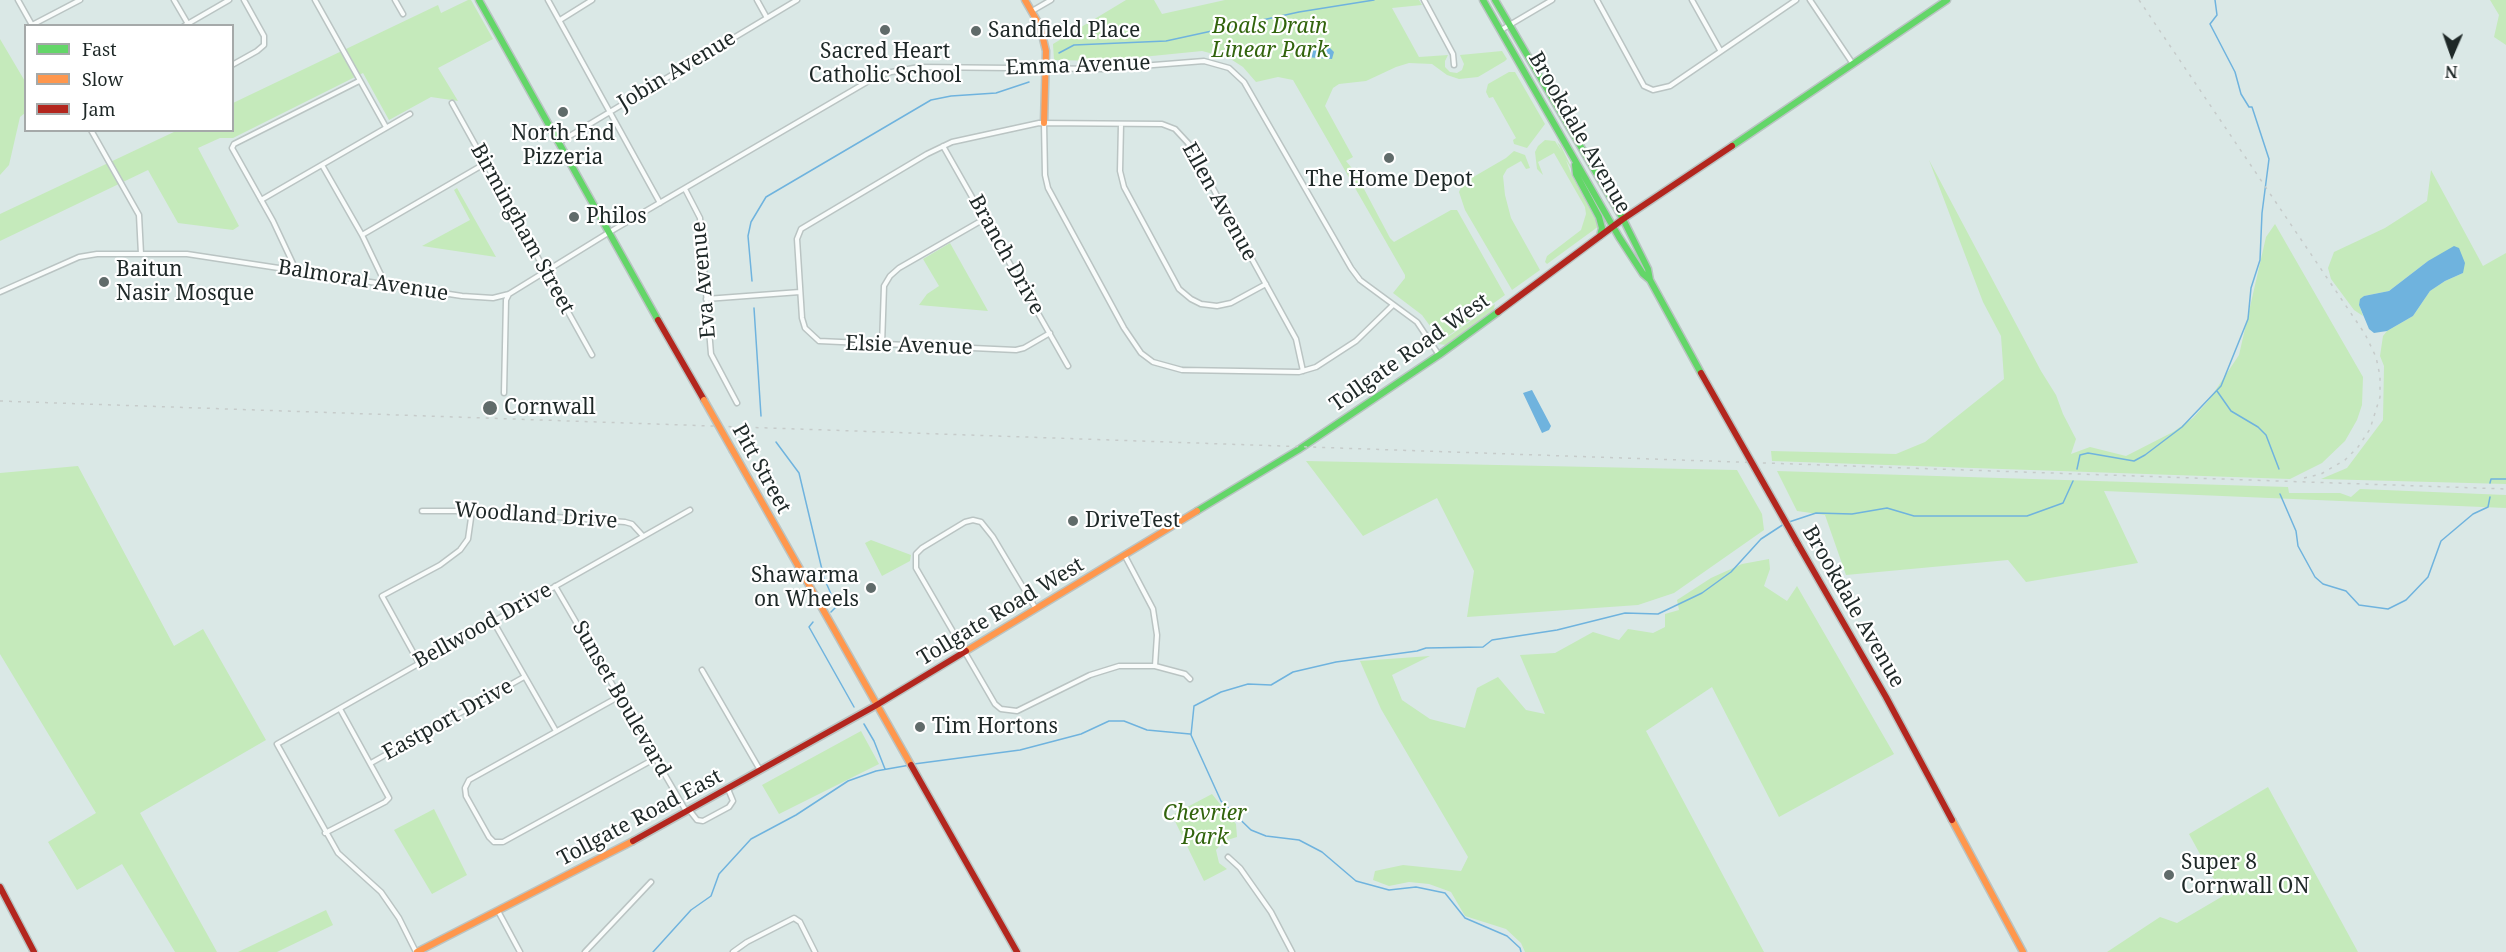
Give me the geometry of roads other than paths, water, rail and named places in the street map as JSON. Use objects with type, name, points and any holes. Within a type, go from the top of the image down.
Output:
[{"type":"street","points":[[18,0],[31,24]]},
{"type":"street","points":[[34,24],[80,0]]},
{"type":"street","points":[[174,0],[186,24]]},
{"type":"street","points":[[188,24],[230,0]]},
{"type":"street","points":[[234,64],[264,45],[264,36],[244,0]]},
{"type":"street","points":[[315,0],[386,127]]},
{"type":"street","points":[[395,0],[403,14]]},
{"type":"street","name":"Pitt Street","points":[[479,0],[875,706],[1017,952]]},
{"type":"street","points":[[548,0],[660,203]]},
{"type":"street","points":[[560,20],[592,0]]},
{"type":"street","points":[[757,0],[767,18]]},
{"type":"street","name":"Jobin Avenue","points":[[558,143],[797,0]]},
{"type":"street","points":[[1026,0],[1044,42],[1045,175],[1048,188],[1124,328],[1141,353],[1152,362],[1182,370],[1285,373],[1303,371],[1316,367],[1356,341],[1393,304]]},
{"type":"street","points":[[1032,11],[1052,0]]},
{"type":"street","points":[[1424,0],[1453,54],[1454,64]]},
{"type":"street","name":"Brookdale Avenue","points":[[1483,0],[1613,226],[1643,274],[1650,280]]},
{"type":"street","name":"Brookdale Avenue","points":[[1495,0],[1623,219],[1648,268],[1650,280],[1797,544],[1886,697],[2023,952]]},
{"type":"street","points":[[1500,30],[1552,0]]},
{"type":"street","points":[[1597,0],[1644,86],[1653,90],[1661,90],[1796,0]]},
{"type":"street","points":[[1692,0],[1720,50]]},
{"type":"street","points":[[1810,0],[1853,64]]},
{"type":"street","name":"Tollgate Road West","points":[[875,706],[1298,450],[1439,355],[1623,219],[1947,0]]},
{"type":"street","name":"Emma Avenue","points":[[608,233],[866,82],[886,73],[919,67],[1103,69],[1204,60],[1222,65],[1234,72],[1251,93],[1351,268],[1360,280],[1422,327],[1439,355]]},
{"type":"street","points":[[296,271],[232,148],[234,144],[359,81]]},
{"type":"street","name":"Birmingham Street","points":[[452,103],[592,355]]},
{"type":"street","points":[[261,200],[410,114]]},
{"type":"street","name":"Ellen Avenue","points":[[800,292],[797,239],[801,229],[943,146],[1044,123],[1161,124],[1175,129],[1182,135],[1296,339],[1303,371]]},
{"type":"street","points":[[1121,124],[1120,171],[1124,187],[1179,289],[1191,299],[1214,306],[1231,303],[1266,284]]},
{"type":"street","points":[[92,132],[139,215],[141,254]]},
{"type":"street","name":"Branch Drive","points":[[943,146],[986,218],[1068,366]]},
{"type":"street","points":[[1575,161],[1576,174],[1599,217],[1602,228],[1600,236]]},
{"type":"street","points":[[362,235],[486,164]]},
{"type":"street","points":[[322,165],[362,235],[385,283]]},
{"type":"street","name":"Eva Avenue","points":[[685,189],[700,218],[711,354],[737,403]]},
{"type":"street","points":[[882,345],[884,286],[890,276],[899,268],[986,218]]},
{"type":"street","name":"Balmoral Avenue","points":[[0,291],[79,257],[97,254],[187,254],[462,296],[493,298],[509,294],[608,233]]},
{"type":"street","points":[[706,299],[800,292]]},
{"type":"street","name":"Elsie Avenue","points":[[800,292],[805,328],[814,338],[828,343],[1016,350],[1050,333]]},
{"type":"street","points":[[504,393],[506,300],[509,294]]},
{"type":"street","name":"Bellwood Drive","points":[[325,832],[277,744],[690,510]]},
{"type":"street","name":"Woodland Drive","points":[[422,511],[472,511],[625,522],[632,524],[643,536]]},
{"type":"street","points":[[419,663],[382,596],[451,558],[460,550],[468,539],[472,511]]},
{"type":"street","points":[[1036,609],[993,537],[981,522],[973,520],[965,522],[922,548],[915,559],[916,568],[995,704],[1007,711],[1017,711],[1108,668],[1131,665],[1155,666],[1185,674],[1190,679]]},
{"type":"street","points":[[1125,556],[1153,609],[1157,634],[1155,666]]},
{"type":"street","name":"Sunset Boulevard","points":[[555,586],[688,812]]},
{"type":"street","points":[[493,621],[556,731]]},
{"type":"street","points":[[702,670],[760,771]]},
{"type":"street","name":"Eastport Drive","points":[[371,763],[524,677]]},
{"type":"street","points":[[620,696],[472,778],[467,784],[466,796],[489,837],[494,842],[503,842],[656,758]]},
{"type":"street","name":"Tollgate Road East","points":[[417,952],[688,812],[875,706]]},
{"type":"street","points":[[340,709],[389,798],[325,832],[338,853],[381,892],[399,918],[417,952]]},
{"type":"street","points":[[688,812],[697,820],[703,821],[729,807],[733,801],[728,789]]},
{"type":"street","points":[[1228,856],[1240,868],[1272,912],[1292,952]]},
{"type":"street","points":[[585,952],[651,882]]},
{"type":"street","points":[[0,887],[34,952]]},
{"type":"street","points":[[498,911],[520,952]]},
{"type":"street","points":[[733,952],[747,942],[794,918],[800,922],[815,952]]},
{"type":"water","points":[[1297,46],[1328,46],[1334,52],[1332,59],[1305,57],[1294,54],[1292,49]]},
{"type":"water","points":[[2454,246],[2459,248],[2465,263],[2463,273],[2430,291],[2413,316],[2387,331],[2374,333],[2369,329],[2359,305],[2360,299],[2364,296],[2389,291],[2428,261]]},
{"type":"water","points":[[1532,390],[1551,426],[1549,430],[1542,433],[1523,393]]},
{"type":"waterway","points":[[1059,53],[1074,45],[1166,41],[1299,12],[1374,0]]},
{"type":"waterway","points":[[2077,469],[2080,455],[2088,453],[2134,461],[2182,427],[2221,386],[2248,319],[2251,288],[2260,260],[2262,213],[2269,159],[2252,107],[2249,107],[2241,94],[2235,72],[2210,24],[2217,15],[2215,0]]},
{"type":"waterway","points":[[752,281],[748,236],[751,222],[766,197],[931,100],[951,96],[996,93],[1029,82]]},
{"type":"waterway","points":[[754,308],[761,416]]},
{"type":"waterway","points":[[2217,391],[2231,411],[2258,427],[2266,435],[2279,469]]},
{"type":"waterway","points":[[776,442],[799,473],[824,578],[835,603],[835,608],[831,612]]},
{"type":"waterway","points":[[2490,483],[2491,479],[2506,479]]},
{"type":"waterway","points":[[1789,522],[1816,513],[1852,514],[1887,508],[1914,516],[2027,516],[2063,503],[2073,481]]},
{"type":"waterway","points":[[2280,494],[2296,531],[2298,546],[2315,577],[2323,584],[2346,591],[2359,605],[2388,609],[2406,600],[2428,577],[2441,541],[2473,514],[2488,507],[2490,497]]},
{"type":"waterway","points":[[1521,952],[1520,948],[1507,936],[1465,918],[1445,893],[1416,887],[1389,890],[1356,881],[1322,852],[1299,840],[1266,836],[1251,830],[1221,801],[1191,735],[1194,706],[1221,692],[1248,684],[1271,685],[1293,672],[1336,662],[1426,648],[1483,647],[1492,640],[1557,630],[1625,613],[1658,614],[1702,593],[1731,572],[1761,539],[1784,524]]},
{"type":"waterway","points":[[813,622],[809,627],[854,707]]},
{"type":"waterway","points":[[914,764],[1020,750],[1081,734],[1109,721],[1124,721],[1147,730],[1190,734]]},
{"type":"waterway","points":[[864,724],[874,741],[885,769]]},
{"type":"waterway","points":[[653,952],[691,910],[711,896],[719,874],[751,839],[796,815],[848,781],[876,771],[910,765]]},
{"type":"railway","points":[[2139,0],[2365,334],[2376,357],[2380,376],[2380,397],[2370,429],[2358,447],[2345,460],[2321,474],[2304,478]]},
{"type":"railway","points":[[0,401],[2506,489]]},
{"type":"place","name":"Sacred Heart Catholic School","points":[[885,30]]},
{"type":"place","name":"Sandfield Place","points":[[976,31]]},
{"type":"place","name":"North End Pizzeria","points":[[563,112]]},
{"type":"place","name":"The Home Depot","points":[[1389,158]]},
{"type":"place","name":"Philos","points":[[574,217]]},
{"type":"place","name":"Baitun Nasir Mosque","points":[[104,282]]},
{"type":"place","name":"Cornwall","points":[[490,408]]},
{"type":"place","name":"DriveTest","points":[[1073,521]]},
{"type":"place","name":"Shawarma on Wheels","points":[[871,588]]},
{"type":"place","name":"Tim Hortons","points":[[920,727]]},
{"type":"place","name":"Super 8 Cornwall ON","points":[[2169,875]]},
{"type":"park label","name":"Boals Drain Linear Park","points":[[1270,39]]},
{"type":"park label","name":"Chevrier Park","points":[[1205,826]]}]
